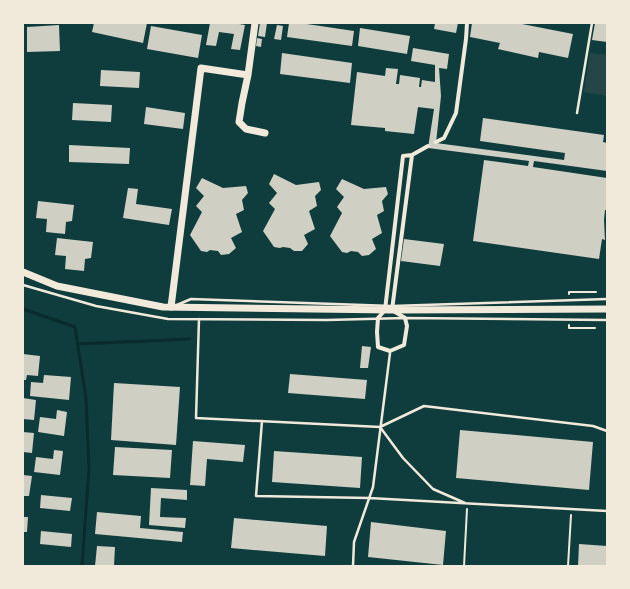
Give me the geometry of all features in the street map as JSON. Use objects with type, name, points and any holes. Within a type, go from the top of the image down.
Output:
[{"type":"main road","points":[[255,23],[248,75],[239,122],[246,129],[265,133]]},
{"type":"main road","points":[[171,307],[201,68],[248,75]]},
{"type":"main road","points":[[23,272],[57,286],[163,307],[607,308]]},
{"type":"street","points":[[436,142],[444,138],[456,113],[467,23]]},
{"type":"street","points":[[389,308],[403,156],[412,155],[428,146]]},
{"type":"street","points":[[389,308],[405,318],[407,326],[404,345],[390,352],[378,347],[377,325],[378,318],[389,308],[412,155]]},
{"type":"lane","points":[[577,113],[592,23]]},
{"type":"lane","points":[[23,285],[96,306],[168,319],[327,320],[405,318],[607,320]]},
{"type":"lane","points":[[389,308],[607,300]]},
{"type":"lane","points":[[199,319],[196,418],[380,427],[424,406],[593,426],[607,431]]},
{"type":"lane","points":[[353,566],[354,542],[373,487],[390,352]]},
{"type":"lane","points":[[262,421],[256,496],[369,498],[607,511]]},
{"type":"lane","points":[[380,427],[403,458],[433,489],[468,504]]},
{"type":"path","points":[[569,292],[596,292]]},
{"type":"path","points":[[569,328],[595,328]]},
{"type":"path","points":[[464,566],[468,504]]},
{"type":"path","points":[[568,566],[572,509]]},
{"type":"shaded area","points":[[590,53],[607,55],[607,96],[584,92]]},
{"type":"building","points":[[94,23],[147,23],[143,43],[92,32]]},
{"type":"building","points":[[210,23],[233,23],[245,25],[240,50],[231,49],[234,34],[219,32],[216,46],[206,45]]},
{"type":"building","points":[[260,23],[267,23],[265,37],[258,36]]},
{"type":"building","points":[[289,23],[300,23],[354,31],[352,46],[287,37]]},
{"type":"building","points":[[435,23],[458,23],[456,33],[434,29]]},
{"type":"building","points":[[472,23],[517,23],[573,34],[568,58],[539,52],[538,58],[498,49],[500,43],[470,37]]},
{"type":"building","points":[[595,23],[607,24],[607,42],[592,40]]},
{"type":"building","points":[[59,25],[60,51],[27,52],[27,27]]},
{"type":"building","points":[[277,25],[283,26],[281,40],[274,39]]},
{"type":"building","points":[[151,26],[202,35],[198,58],[147,49]]},
{"type":"building","points":[[360,28],[410,36],[407,54],[358,46]]},
{"type":"building","points":[[257,38],[262,39],[261,47],[256,46]]},
{"type":"building","points":[[413,48],[449,54],[447,69],[439,68],[441,96],[436,143],[564,160],[565,153],[480,141],[483,118],[604,135],[603,142],[607,143],[607,171],[534,161],[533,167],[607,178],[607,210],[605,210],[604,220],[605,240],[602,239],[599,259],[473,241],[484,160],[528,166],[529,161],[428,148],[434,109],[418,107],[414,134],[385,131],[385,128],[351,125],[357,72],[385,76],[386,68],[398,69],[396,84],[399,84],[400,75],[420,78],[419,87],[421,87],[422,80],[435,82],[435,65],[411,61]]},
{"type":"building","points":[[282,53],[352,63],[350,83],[280,74]]},
{"type":"building","points":[[101,70],[140,72],[139,88],[100,86]]},
{"type":"building","points":[[73,103],[112,105],[111,122],[72,120]]},
{"type":"building","points":[[146,107],[185,113],[183,129],[144,124]]},
{"type":"building","points":[[69,145],[130,148],[129,164],[69,162]]},
{"type":"building","points":[[274,174],[296,185],[319,182],[321,190],[315,196],[317,206],[309,211],[315,229],[304,235],[308,244],[302,251],[294,251],[290,248],[283,247],[274,247],[263,231],[275,209],[269,203],[277,193],[269,184]]},
{"type":"building","points":[[202,178],[223,188],[246,186],[248,193],[242,200],[244,210],[236,214],[242,232],[231,238],[236,248],[229,254],[221,255],[218,251],[210,250],[207,252],[201,251],[190,235],[202,212],[196,206],[204,196],[196,188]]},
{"type":"building","points":[[342,179],[364,189],[386,187],[388,194],[382,201],[384,211],[377,215],[382,233],[372,239],[376,249],[369,255],[362,256],[358,252],[351,251],[347,253],[342,252],[330,236],[342,213],[337,207],[344,197],[336,189]]},
{"type":"building","points":[[128,188],[138,189],[136,204],[172,209],[169,225],[123,218]]},
{"type":"building","points":[[38,201],[74,205],[72,221],[66,222],[65,234],[46,232],[47,219],[36,218]]},
{"type":"building","points":[[57,238],[93,242],[91,258],[85,259],[84,271],[65,269],[66,256],[55,255]]},
{"type":"building","points":[[404,239],[444,244],[440,266],[401,261]]},
{"type":"building","points":[[362,346],[371,347],[368,368],[360,368]]},
{"type":"building","points":[[23,354],[40,356],[38,376],[27,375],[26,380],[23,380]]},
{"type":"building","points":[[290,374],[367,380],[365,399],[288,393]]},
{"type":"building","points":[[44,375],[71,377],[69,400],[30,396],[31,382],[43,383]]},
{"type":"building","points":[[114,383],[180,387],[176,445],[111,440]]},
{"type":"building","points":[[23,398],[36,400],[34,420],[23,419]]},
{"type":"building","points":[[57,410],[67,412],[64,436],[38,432],[40,417],[56,419]]},
{"type":"building","points":[[460,430],[593,442],[589,490],[456,478]]},
{"type":"building","points":[[23,432],[34,433],[32,453],[23,452]]},
{"type":"building","points":[[193,441],[245,445],[243,462],[207,459],[205,486],[190,485]]},
{"type":"building","points":[[115,447],[172,450],[170,478],[113,475]]},
{"type":"building","points":[[54,450],[63,451],[60,475],[34,472],[36,457],[53,459]]},
{"type":"building","points":[[274,451],[362,457],[360,488],[272,482]]},
{"type":"building","points":[[23,475],[32,476],[29,496],[23,496]]},
{"type":"building","points":[[151,488],[187,490],[187,500],[161,498],[160,517],[186,518],[185,528],[149,525]]},
{"type":"building","points":[[41,495],[72,498],[70,511],[40,508]]},
{"type":"building","points":[[97,512],[141,516],[140,528],[183,532],[182,542],[95,534]]},
{"type":"building","points":[[23,517],[28,517],[27,532],[23,532]]},
{"type":"building","points":[[234,518],[327,526],[325,556],[231,548]]},
{"type":"building","points":[[371,522],[446,531],[443,565],[368,557]]},
{"type":"building","points":[[41,531],[72,534],[71,547],[40,544]]},
{"type":"building","points":[[579,544],[607,546],[607,566],[578,566]]},
{"type":"building","points":[[97,546],[115,547],[114,566],[95,566]]},
{"type":"waterway","points":[[23,309],[75,327],[86,399],[89,468],[82,566]]},
{"type":"waterway","points":[[77,344],[190,339]]}]
